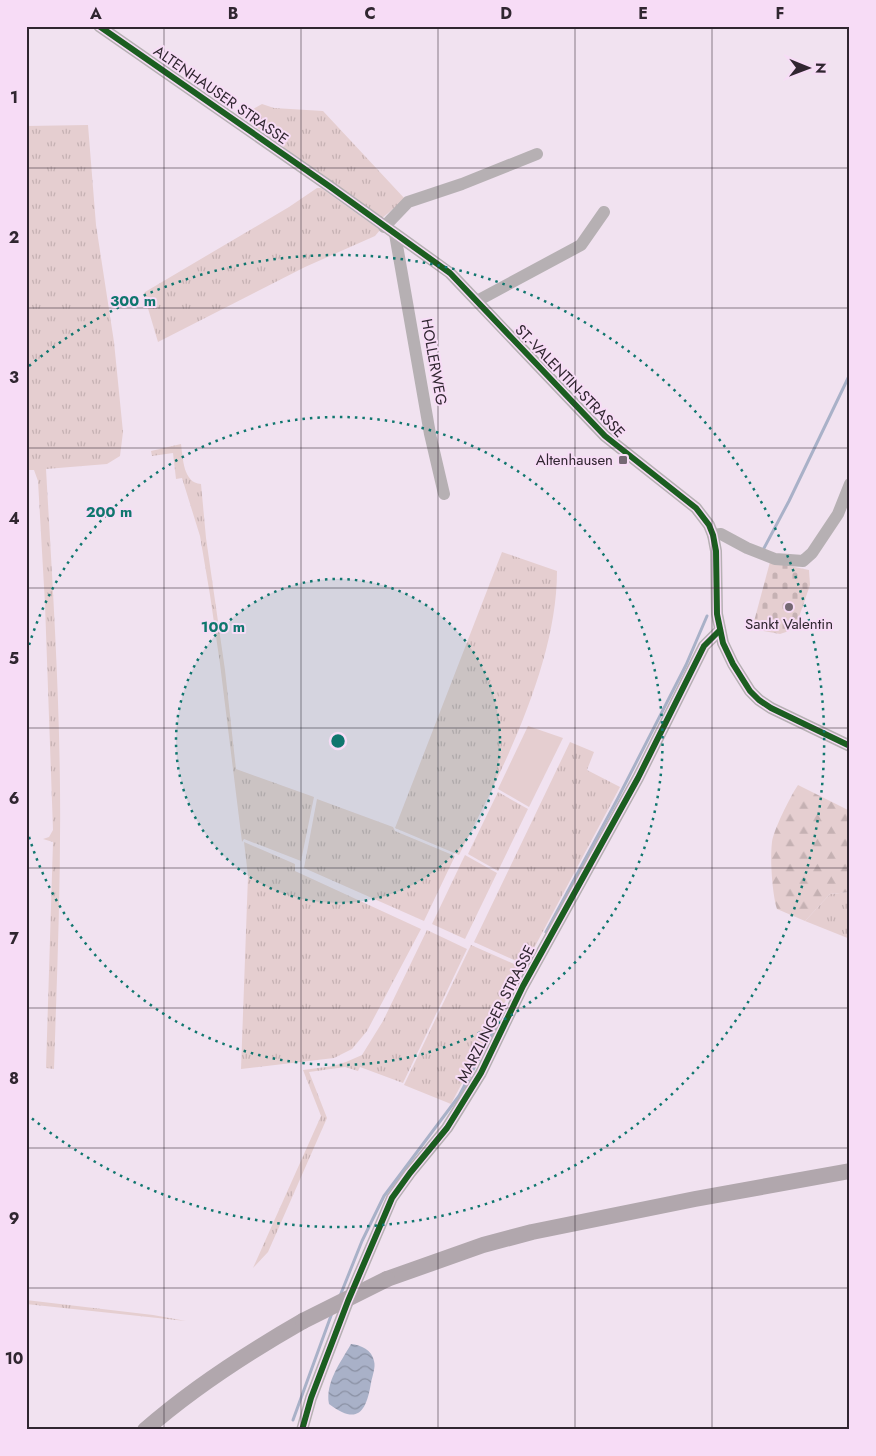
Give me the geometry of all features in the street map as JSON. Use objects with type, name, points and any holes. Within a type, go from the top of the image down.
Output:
[{"type":"main road","points":[[145,1430],[190,1394],[260,1345],[303,1321],[387,1280],[474,1248],[532,1232],[850,1170]]},
{"type":"street","name":"ALTENHAUSER STRASSE","points":[[99,26],[328,186]]},
{"type":"street","points":[[389,231],[408,202],[537,154]]},
{"type":"street","name":"ST.-VALENTIN-STRASSE","points":[[328,186],[450,273],[605,436],[696,508],[709,525],[713,535],[716,551],[717,614],[723,643],[733,664],[750,691],[760,700],[850,746]]},
{"type":"street","points":[[477,301],[580,245],[604,212]]},
{"type":"street","name":"HOLLERWEG","points":[[389,231],[444,494]]},
{"type":"street","points":[[713,535],[721,534],[747,548],[775,559],[803,561],[812,553],[838,514],[850,484]]},
{"type":"street","name":"MARZLINGER STRASSE","points":[[302,1430],[311,1398],[348,1301],[392,1198],[447,1128],[481,1073],[523,986],[638,778],[704,646],[720,630]]},
{"type":"green space","points":[[262,104],[274,108],[323,111],[405,199],[381,219],[241,116]]},
{"type":"green space","points":[[88,125],[96,225],[114,342],[123,432],[120,456],[107,464],[46,469],[57,668],[60,788],[54,1069],[46,1068],[53,842],[43,839],[49,837],[53,830],[45,604],[38,481],[34,470],[26,470],[26,126]]},
{"type":"green space","points":[[317,188],[321,188],[380,230],[375,236],[305,267],[158,342],[144,295],[145,292],[289,207]]},
{"type":"green space","points":[[181,444],[183,463],[187,475],[195,483],[201,484],[206,538],[225,670],[236,769],[314,797],[301,861],[244,839],[242,842],[220,664],[200,536],[182,478],[176,479],[173,453],[152,456],[151,451]]},
{"type":"green space","points":[[502,552],[557,571],[555,607],[548,644],[524,718],[492,789],[459,855],[395,828]]},
{"type":"green space","points":[[770,562],[809,570],[810,585],[798,620],[789,631],[780,634],[752,629]]},
{"type":"green space","points":[[528,726],[563,738],[529,807],[498,789]]},
{"type":"green space","points":[[570,742],[594,752],[587,770],[620,787],[525,965],[474,942]]},
{"type":"green space","points":[[798,785],[850,811],[850,892],[830,894],[805,921],[777,909],[771,866],[773,836]]},
{"type":"green space","points":[[498,792],[528,809],[498,871],[468,854]]},
{"type":"green space","points":[[317,799],[393,827],[395,831],[455,856],[424,921],[304,868]]},
{"type":"green space","points":[[244,842],[295,864],[295,871],[421,929],[367,1031],[352,1049],[334,1058],[241,1069],[248,876]]},
{"type":"green space","points":[[465,855],[497,873],[465,939],[432,924]]},
{"type":"green space","points":[[850,892],[850,939],[805,921],[830,894]]},
{"type":"green space","points":[[427,930],[467,949],[403,1083],[360,1067],[358,1071],[345,1067],[309,1072],[327,1118],[268,1252],[253,1268],[321,1116],[303,1070],[333,1066],[362,1055],[383,1021]]},
{"type":"green space","points":[[471,945],[523,968],[451,1104],[404,1085]]},
{"type":"green space","points":[[26,1300],[153,1315],[186,1321],[26,1304]]},
{"type":"water","points":[[351,1344],[362,1347],[371,1354],[374,1372],[363,1408],[359,1413],[347,1414],[329,1404],[328,1396],[335,1372]]},
{"type":"waterway","points":[[763,550],[789,501],[850,374]]},
{"type":"waterway","points":[[546,932],[618,798],[686,665],[707,616]]},
{"type":"waterway","points":[[340,1296],[362,1241],[384,1196],[459,1096],[507,1006]]},
{"type":"waterway","points":[[293,1420],[332,1313]]},
{"type":"cycle path","points":[[99,26],[329,186],[450,273],[605,436],[696,508],[709,525],[713,535],[716,551],[717,614],[723,643],[733,664],[750,691],[771,708],[850,746]]},
{"type":"cycle path","points":[[302,1430],[311,1398],[348,1301],[392,1198],[447,1128],[481,1073],[523,986],[638,778],[704,646],[720,630]]},
{"type":"place","name":"Altenhausen","points":[[623,460]]},
{"type":"place","name":"Sankt Valentin","points":[[789,607]]}]
